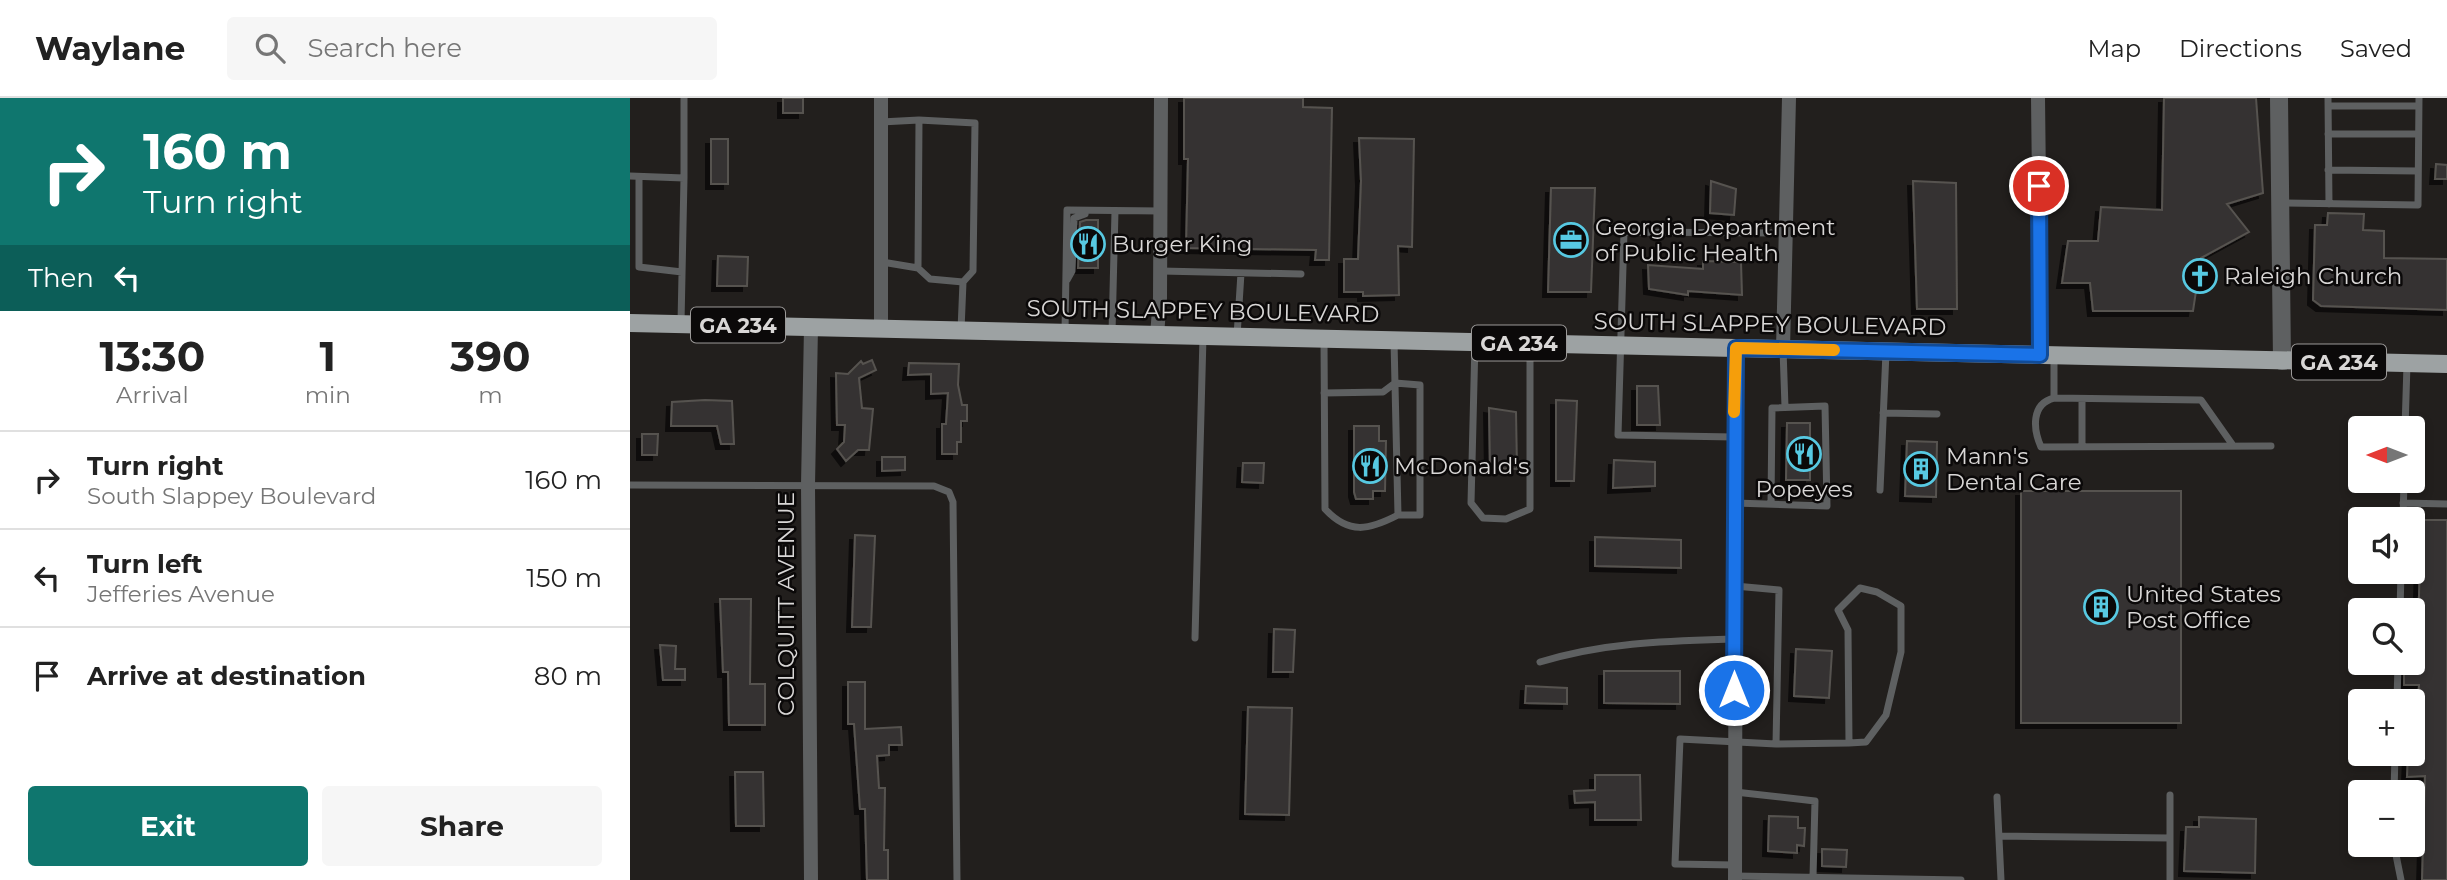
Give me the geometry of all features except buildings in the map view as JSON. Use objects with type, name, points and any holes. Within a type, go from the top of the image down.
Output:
[{"type":"main road","name":"SOUTH SLAPPEY BOULEVARD","points":[[630,323],[2447,364]]},
{"type":"street","points":[[881,98],[881,329]]},
{"type":"street","points":[[1157,335],[1161,271],[1161,98]]},
{"type":"street","points":[[1783,349],[1789,98]]},
{"type":"street","points":[[2038,98],[2047,355]]},
{"type":"street","points":[[2280,98],[2283,361]]},
{"type":"street","name":"COLQUITT AVENUE","points":[[811,327],[808,485],[811,880]]},
{"type":"street","points":[[1735,873],[1736,348]]},
{"type":"lane","points":[[681,324],[684,98]]},
{"type":"lane","points":[[2281,203],[2329,204],[2418,205],[2418,102],[2328,102],[2329,204]]},
{"type":"lane","points":[[918,268],[919,120]]},
{"type":"lane","points":[[881,122],[919,120],[975,123],[973,271],[963,282],[961,330]]},
{"type":"lane","points":[[2328,134],[2418,134]]},
{"type":"lane","points":[[2328,170],[2418,171]]},
{"type":"lane","points":[[630,176],[684,178]]},
{"type":"lane","points":[[639,177],[639,267],[682,272]]},
{"type":"lane","points":[[1065,333],[1067,210],[1161,211]]},
{"type":"lane","points":[[1112,334],[1115,211]]},
{"type":"lane","points":[[1734,437],[1618,435],[1624,232],[1785,233]]},
{"type":"lane","points":[[882,262],[918,268],[930,279],[963,282]]},
{"type":"lane","points":[[1161,271],[1301,274]]},
{"type":"lane","points":[[1237,337],[1241,273]]},
{"type":"lane","points":[[1195,638],[1203,336]]},
{"type":"lane","points":[[1324,339],[1324,393],[1325,509],[1337,522],[1354,528],[1380,524],[1398,515],[1419,515],[1419,385],[1395,383],[1382,393],[1324,393]]},
{"type":"lane","points":[[1394,340],[1398,515]]},
{"type":"lane","points":[[1475,342],[1471,503],[1483,518],[1506,519],[1530,509],[1530,343]]},
{"type":"lane","points":[[1783,349],[1785,407]]},
{"type":"lane","points":[[1880,490],[1886,351]]},
{"type":"lane","points":[[2047,355],[2054,398]]},
{"type":"lane","points":[[2405,416],[2407,363]]},
{"type":"lane","points":[[2232,444],[2201,400],[2054,398],[2044,402],[2036,414],[2036,436],[2040,447],[2232,444],[2271,446]]},
{"type":"lane","points":[[2082,399],[2082,447]]},
{"type":"lane","points":[[1734,503],[1827,506],[1825,406],[1772,408],[1772,504]]},
{"type":"lane","points":[[1883,413],[1937,414]]},
{"type":"lane","points":[[630,485],[934,486],[949,492],[953,502],[957,880]]},
{"type":"lane","points":[[2403,494],[2403,507]]},
{"type":"lane","points":[[2403,503],[2447,504]]},
{"type":"lane","points":[[1734,586],[1779,590],[1776,744]]},
{"type":"lane","points":[[1849,743],[1848,630],[1838,610],[1860,588],[1877,592],[1901,606],[1901,652],[1886,715],[1866,742],[1849,743],[1776,744],[1680,739],[1675,864],[1735,873],[1961,880]]},
{"type":"lane","points":[[1540,662],[1583,649],[1628,642],[1734,639]]},
{"type":"lane","points":[[1735,792],[1815,801],[1813,877]]},
{"type":"lane","points":[[2170,795],[2170,880]]},
{"type":"lane","points":[[1997,797],[2001,880]]},
{"type":"lane","points":[[1999,836],[2170,838]]},
{"type":"lane","points":[[2396,857],[2401,880]]},
{"type":"slow traffic","points":[[1734,412],[1736,348],[1834,350]]},
{"type":"place","name":"Georgia Department of Public Health","points":[[1571,240]]},
{"type":"place","name":"Burger King","points":[[1088,244]]},
{"type":"place","name":"Raleigh Church","points":[[2200,276]]},
{"type":"place","name":"Popeyes","points":[[1804,454]]},
{"type":"place","name":"McDonald's","points":[[1370,466]]},
{"type":"place","name":"Mann's Dental Care","points":[[1921,469]]},
{"type":"place","name":"United States Post Office","points":[[2101,607]]},
{"type":"route","points":[[1734,690],[1736,348],[2040,355],[2039,186]]}]
